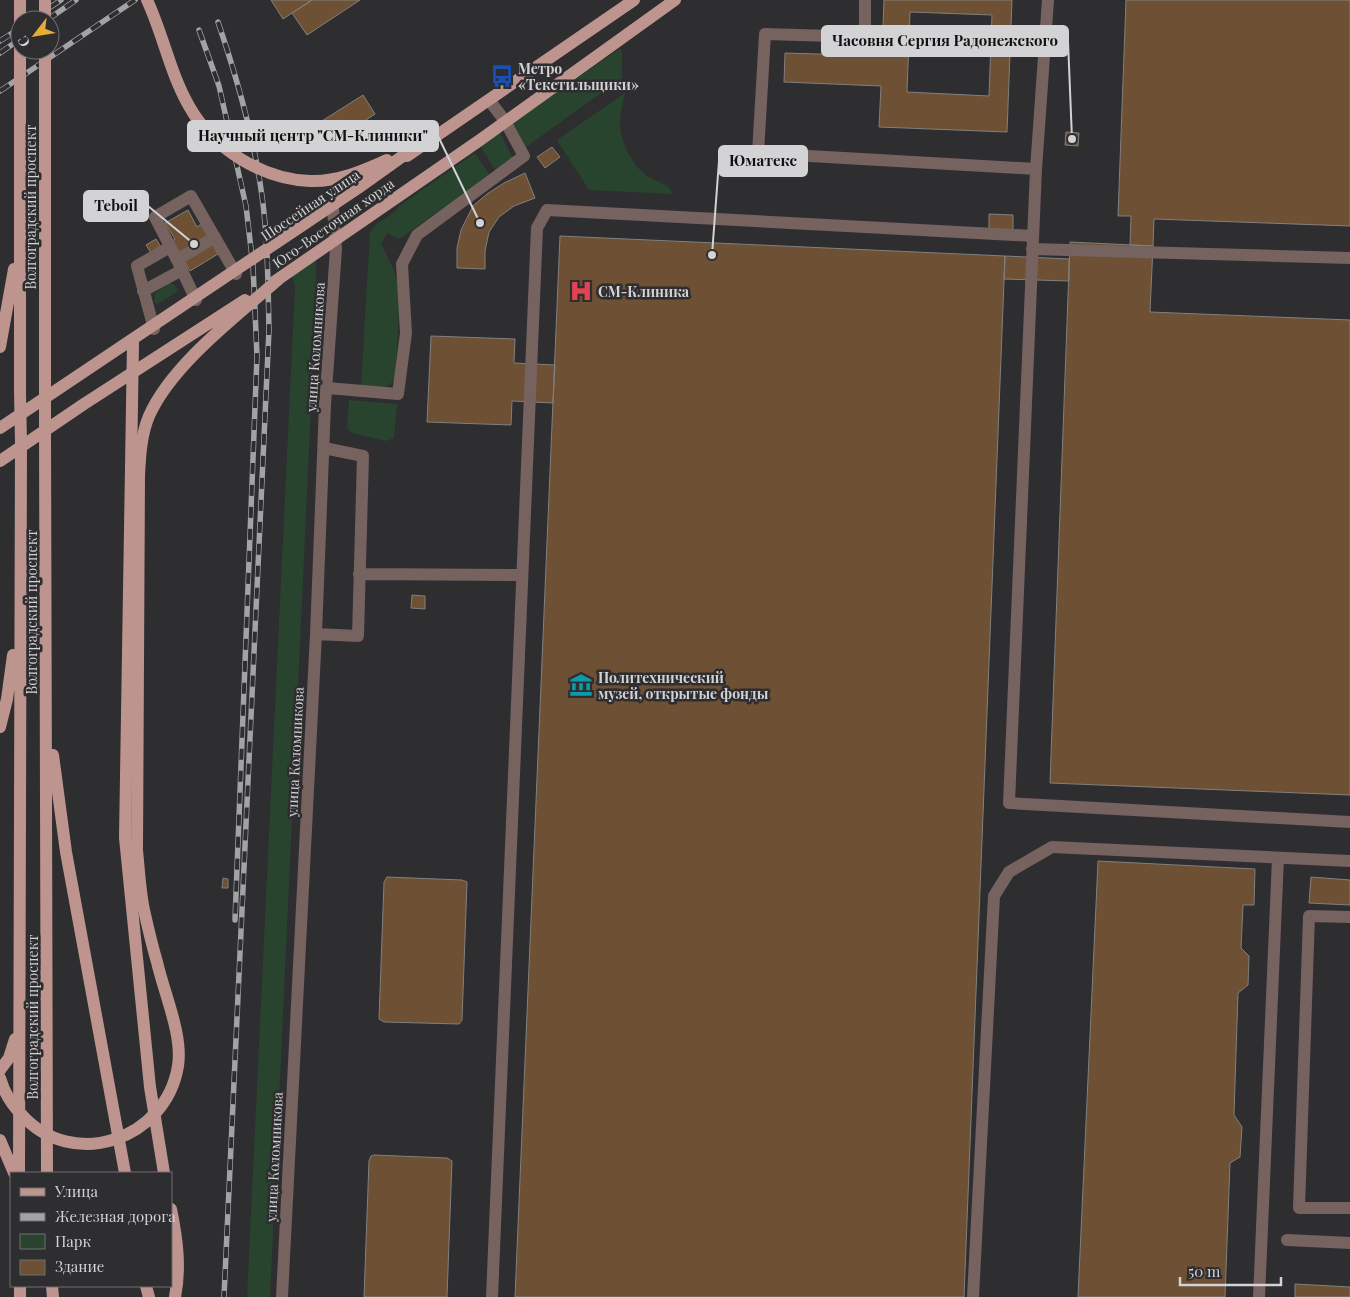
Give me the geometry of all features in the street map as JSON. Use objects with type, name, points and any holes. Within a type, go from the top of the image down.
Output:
[{"type":"main road","name":"Волгоградский проспект","points":[[19,1172],[20,0]]},
{"type":"main road","points":[[147,0],[178,83],[189,106],[202,127],[241,160],[264,171],[290,178],[312,181],[358,173],[414,148]]},
{"type":"main road","name":"Юго-Восточная хорда","points":[[0,429],[342,198],[622,0]]},
{"type":"main road","name":"Шоссейная улица","points":[[0,429],[133,343],[333,209],[634,0]]},
{"type":"main road","name":"Юго-Восточная хорда","points":[[0,461],[84,404],[280,278],[480,140],[675,0]]},
{"type":"main road","name":"Волгоградский проспект","points":[[45,60],[47,1172]]},
{"type":"main road","points":[[0,347],[20,227]]},
{"type":"main road","points":[[0,1078],[7,1096],[15,1108],[36,1128],[62,1140],[90,1144],[118,1139],[144,1125],[163,1104],[176,1078],[179,1050],[144,910],[137,850],[139,476],[141,446],[149,416],[181,369],[200,348],[280,278]]},
{"type":"main road","points":[[133,343],[125,838],[150,1087],[164,1172]]},
{"type":"main road","points":[[0,727],[7,700],[20,605]]},
{"type":"main road","points":[[46,701],[66,852],[125,1172]]},
{"type":"main road","points":[[0,1070],[9,1058],[19,1027]]},
{"type":"main road","points":[[0,1140],[14,1172]]},
{"type":"main road","points":[[172,1215],[178,1242],[175,1297]]},
{"type":"street","points":[[865,0],[865,37],[765,34],[758,153],[1036,169]]},
{"type":"street","points":[[1048,0],[1032,250],[1009,803],[1350,822]]},
{"type":"street","points":[[327,388],[398,394],[406,332],[402,264],[417,235],[524,156],[505,121],[489,100]]},
{"type":"street","points":[[196,300],[155,217],[192,196],[215,237],[240,271]]},
{"type":"street","name":"улица Коломникова","points":[[282,1297],[327,388],[336,249],[333,209]]},
{"type":"street","points":[[492,1297],[537,228],[546,210],[1033,236]]},
{"type":"street","points":[[143,291],[215,237]]},
{"type":"street","points":[[154,329],[137,266],[170,247]]},
{"type":"street","points":[[1032,250],[1350,258]]},
{"type":"street","points":[[316,634],[358,636],[363,456],[324,448]]},
{"type":"street","points":[[359,574],[522,576]]},
{"type":"street","points":[[973,1297],[994,896],[1009,872],[1052,847],[1350,861]]},
{"type":"street","points":[[1259,1297],[1278,858]]},
{"type":"street","points":[[1350,917],[1309,916],[1299,1208],[1350,1208]]},
{"type":"street","points":[[1287,1240],[1350,1243]]},
{"type":"green space","points":[[619,49],[622,50],[622,78],[526,147],[513,123]]},
{"type":"green space","points":[[625,93],[620,124],[625,146],[633,161],[643,173],[666,185],[673,194],[589,190],[557,140]]},
{"type":"green space","points":[[500,132],[513,159],[495,170],[481,147]]},
{"type":"green space","points":[[475,153],[490,175],[399,239],[387,233],[381,244],[398,284],[400,298],[395,378],[388,386],[380,388],[361,386],[370,232],[399,206]]},
{"type":"green space","points":[[316,261],[316,297],[270,1297],[247,1297],[295,286],[291,272]]},
{"type":"green space","points":[[170,283],[176,286],[178,291],[157,304],[154,301],[155,293]]},
{"type":"green space","points":[[349,400],[397,404],[394,438],[386,441],[352,433],[347,428]]},
{"type":"building","points":[[271,0],[312,0],[283,19]]},
{"type":"building","points":[[312,0],[360,0],[307,35],[292,13]]},
{"type":"building","points":[[884,0],[1012,0],[1007,132],[879,127],[881,86],[784,82],[785,53],[882,56]],"holes":[[[910,12],[992,15],[989,96],[907,92]]]},
{"type":"building","points":[[1126,0],[1350,0],[1350,226],[1154,219],[1153,246],[1130,245],[1131,216],[1118,216]]},
{"type":"building","points":[[363,95],[375,114],[335,140],[322,121]]},
{"type":"building","points":[[1066,132],[1079,133],[1078,146],[1065,145]]},
{"type":"building","points":[[552,147],[560,157],[545,168],[537,157]]},
{"type":"building","points":[[525,173],[535,198],[514,206],[499,217],[489,232],[485,251],[485,269],[457,268],[457,248],[461,230],[473,206],[504,183]]},
{"type":"building","points":[[188,210],[197,227],[201,224],[218,254],[190,271],[172,241],[175,239],[165,223]]},
{"type":"building","points":[[989,214],[1013,215],[1013,233],[989,232]]},
{"type":"building","points":[[560,236],[1005,256],[964,1297],[515,1297]]},
{"type":"building","points":[[156,239],[161,247],[151,253],[146,245]]},
{"type":"building","points":[[1070,242],[1153,246],[1150,312],[1350,320],[1350,795],[1050,783]]},
{"type":"building","points":[[1005,256],[1069,259],[1069,281],[1004,279]]},
{"type":"building","points":[[431,336],[515,339],[514,363],[555,365],[553,403],[512,401],[511,425],[427,422]]},
{"type":"building","points":[[412,595],[425,596],[425,609],[411,608]]},
{"type":"building","points":[[1098,861],[1255,869],[1254,905],[1243,905],[1241,948],[1249,956],[1248,985],[1238,993],[1234,1115],[1242,1127],[1240,1157],[1230,1163],[1225,1297],[1078,1297]]},
{"type":"building","points":[[387,877],[462,880],[467,882],[462,1020],[459,1024],[384,1022],[379,1019],[384,882]]},
{"type":"building","points":[[1311,877],[1350,880],[1350,905],[1309,903]]},
{"type":"building","points":[[223,878],[228,879],[228,888],[222,888]]},
{"type":"building","points":[[371,1156],[447,1158],[452,1161],[447,1297],[364,1297],[369,1161]]},
{"type":"building","points":[[1295,1284],[1350,1287],[1350,1297],[1295,1297]]},
{"type":"railway","points":[[46,10],[61,0]]},
{"type":"railway","points":[[60,11],[76,0]]},
{"type":"railway","points":[[0,91],[135,0]]},
{"type":"railway","points":[[218,22],[244,108],[259,174],[265,229],[269,330],[224,1297]]},
{"type":"railway","points":[[199,30],[219,86],[246,206],[253,266],[257,356],[235,920]]},
{"type":"railway","points":[[0,41],[10,34]]},
{"type":"railway","points":[[0,53],[10,46]]},
{"type":"place","name":"Метро «Текстильщики»","points":[[502,76]]},
{"type":"place","name":"Часовня Сергия Радонежского","points":[[1072,139]]},
{"type":"place","name":"Научный центр \"СМ-Клиники\"","points":[[480,223]]},
{"type":"place","name":"Teboil","points":[[194,244]]},
{"type":"place","name":"Юматекс","points":[[712,255]]},
{"type":"place","name":"СМ-Клиника","points":[[581,291]]},
{"type":"place","name":"Политехнический музей, открытые фонды","points":[[581,685]]}]
